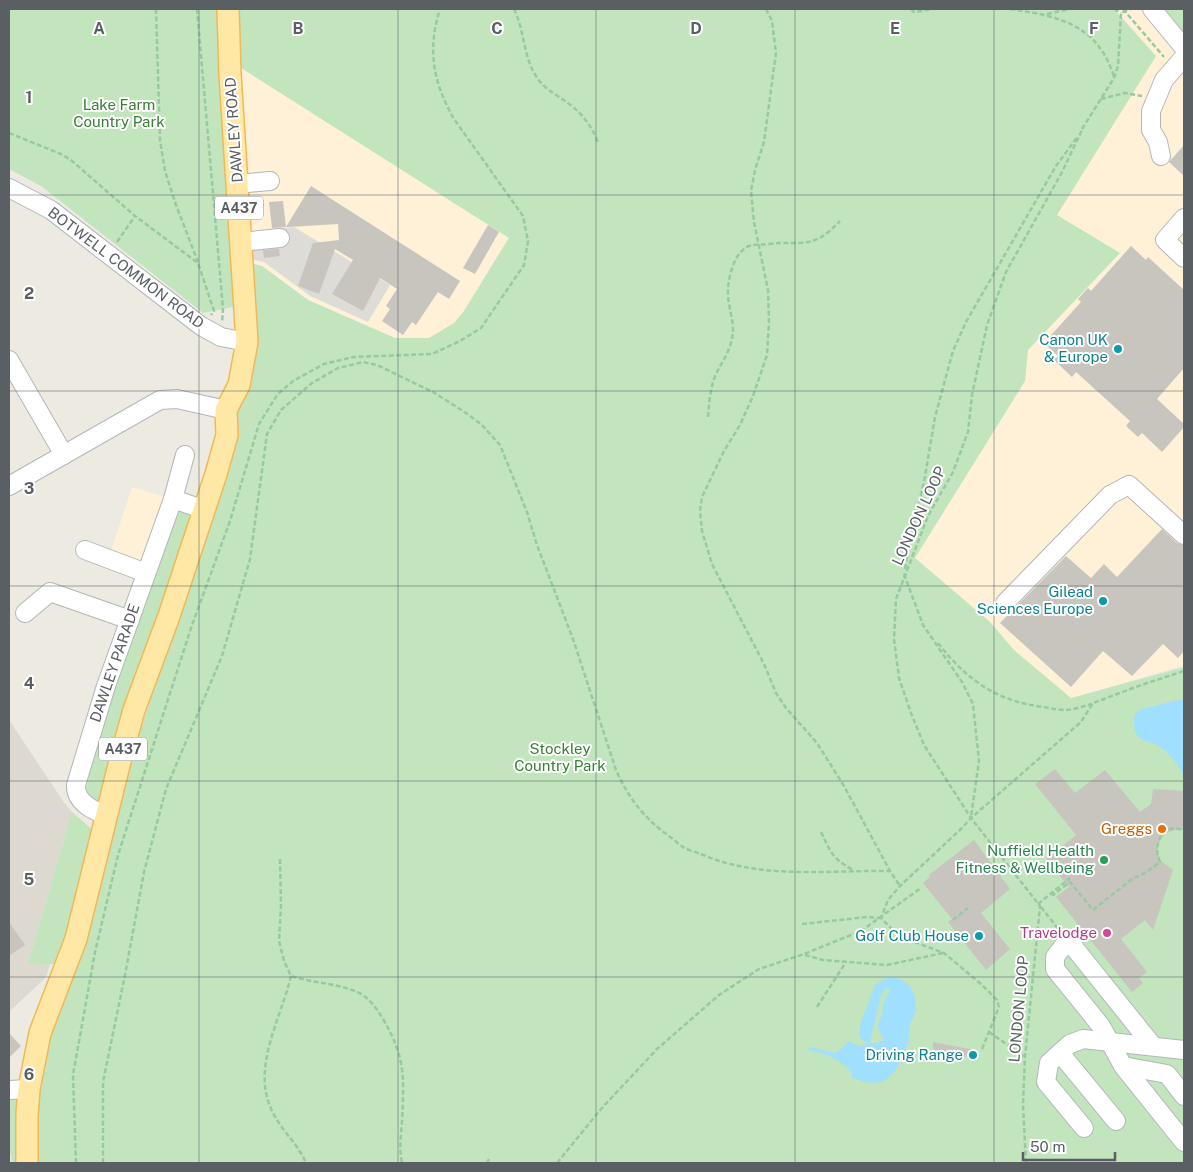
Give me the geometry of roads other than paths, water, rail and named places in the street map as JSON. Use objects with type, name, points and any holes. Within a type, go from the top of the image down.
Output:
[{"type":"main road","name":"DAWLEY ROAD","points":[[228,9],[230,74],[246,342]]},
{"type":"main road","name":"A437","points":[[27,1163],[27,1115],[19,1090],[76,938],[134,710],[169,616],[226,443],[226,410],[239,385],[246,342]]},
{"type":"street","points":[[1152,9],[1184,48]]},
{"type":"street","points":[[1161,156],[1158,142],[1151,130],[1150,111],[1164,80],[1179,63]]},
{"type":"street","points":[[238,184],[270,181]]},
{"type":"street","name":"BOTWELL COMMON ROAD","points":[[9,188],[51,210],[201,326],[221,337],[246,342]]},
{"type":"street","points":[[1184,218],[1165,240],[1184,258]]},
{"type":"street","points":[[241,242],[280,238]]},
{"type":"street","points":[[9,360],[64,455]]},
{"type":"street","points":[[9,486],[154,402],[165,398],[226,410]]},
{"type":"street","name":"DAWLEY PARADE","points":[[107,815],[91,808],[82,801],[77,792],[76,784],[106,686],[173,499],[185,455]]},
{"type":"street","points":[[1004,603],[1110,495],[1129,485],[1184,535]]},
{"type":"street","points":[[173,499],[204,510]]},
{"type":"street","points":[[85,550],[146,573]]},
{"type":"street","points":[[25,613],[50,592],[130,620]]},
{"type":"street","points":[[1153,1046],[1068,940],[1055,957],[1055,969],[1101,1026],[1122,1066],[1184,1142]]},
{"type":"street","points":[[1084,1128],[1046,1082],[1049,1063],[1070,1044],[1083,1039],[1184,1050]]},
{"type":"street","points":[[1060,1053],[1116,1122]]},
{"type":"street","points":[[1122,1066],[1167,1074],[1184,1096]]},
{"type":"water","points":[[1184,699],[1184,778],[1176,762],[1167,753],[1153,743],[1145,741],[1138,736],[1134,722],[1135,714],[1141,709]]},
{"type":"water","points":[[888,977],[900,979],[909,985],[916,1001],[916,1007],[910,1026],[909,1041],[896,1069],[886,1080],[871,1083],[862,1081],[852,1077],[852,1072],[836,1060],[808,1050],[809,1047],[836,1053],[850,1041],[858,1046],[884,1041],[878,1026],[885,1000],[890,992],[888,988],[881,995],[870,1042],[866,1043],[860,1038],[859,1033],[861,1022],[875,985]]},
{"type":"place","name":"Canon UK & Europe","points":[[1118,349]]},
{"type":"place","name":"Gilead Sciences Europe","points":[[1103,601]]},
{"type":"place","name":"Greggs","points":[[1162,829]]},
{"type":"place","name":"Nuffield Health Fitness & Wellbeing","points":[[1104,860]]},
{"type":"place","name":"Travelodge","points":[[1107,933]]},
{"type":"place","name":"Golf Club House","points":[[979,936]]},
{"type":"place","name":"Driving Range","points":[[973,1055]]},
{"type":"park label","name":"Lake Farm Country Park","points":[[119,114]]},
{"type":"park label","name":"Stockley Country Park","points":[[560,758]]}]
